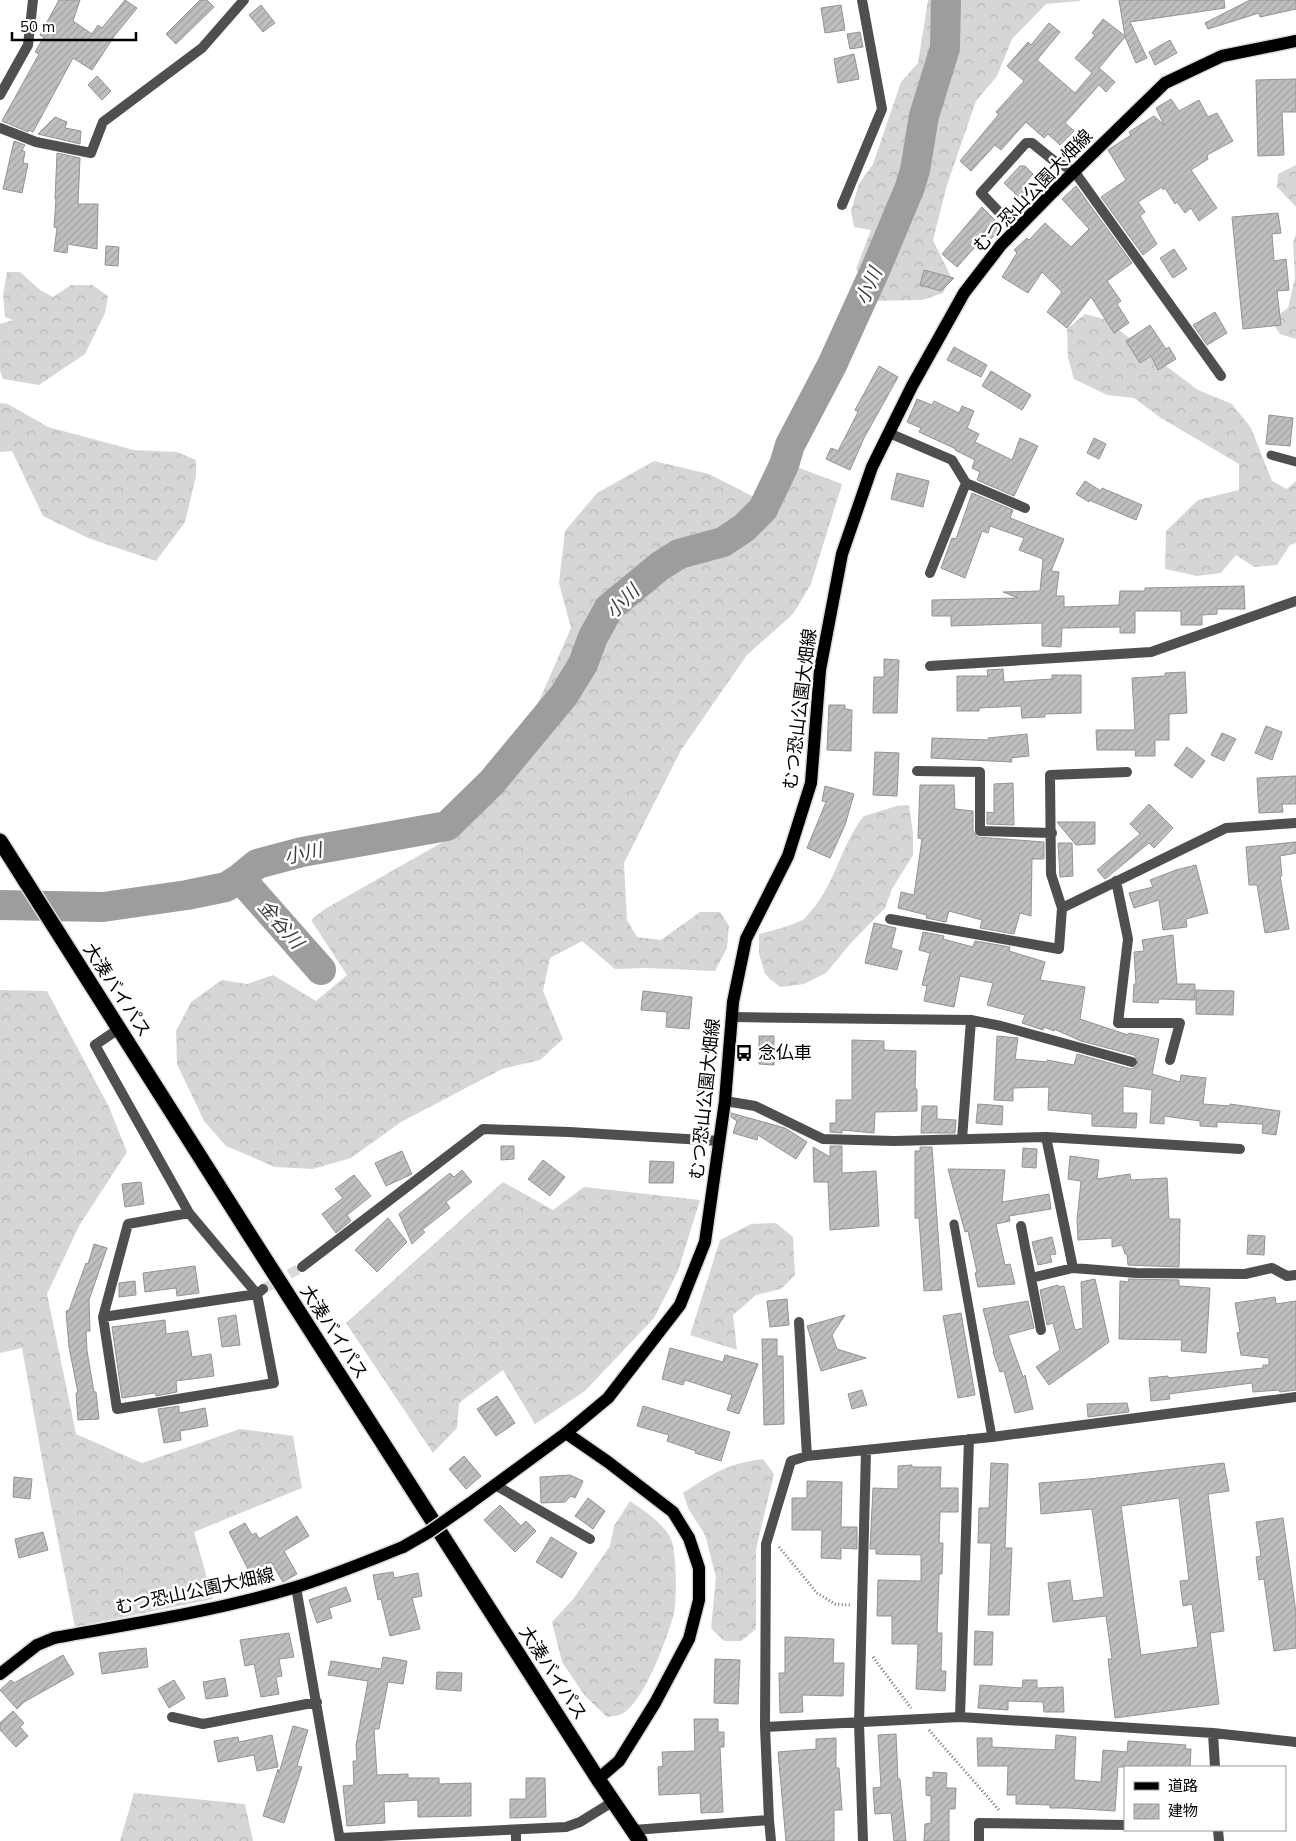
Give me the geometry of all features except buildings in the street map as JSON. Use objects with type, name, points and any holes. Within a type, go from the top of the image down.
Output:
[{"type":"highway","name":"大湊バイパス","points":[[0,841],[598,1779],[637,1836]]},
{"type":"main road","name":"むつ恐山公園大畑線","points":[[0,1674],[37,1645],[54,1638],[214,1608],[296,1587],[351,1568],[403,1546],[429,1532],[469,1504],[566,1433],[608,1398],[680,1305],[705,1242],[725,1101],[733,1002],[746,939],[788,856],[812,783],[820,670],[842,554],[872,467],[912,386],[964,294],[1001,245],[1165,83],[1222,56],[1296,41]]},
{"type":"main road","points":[[566,1433],[608,1462],[673,1512],[689,1538],[699,1568],[699,1600],[689,1638],[656,1703],[619,1761],[598,1779]]},
{"type":"street","points":[[0,95],[28,45],[33,0]]},
{"type":"street","points":[[0,128],[36,142],[91,153],[104,122],[202,48],[244,0]]},
{"type":"street","points":[[842,205],[882,109],[862,0]]},
{"type":"street","points":[[1016,230],[981,193],[1026,143],[1032,143],[1053,160],[1074,171],[1221,376]]},
{"type":"street","points":[[889,433],[952,460],[966,483],[1025,508]]},
{"type":"street","points":[[930,573],[966,483]]},
{"type":"street","points":[[930,666],[1151,652],[1296,601]]},
{"type":"street","points":[[917,771],[980,772],[980,831],[1052,833]]},
{"type":"street","points":[[890,918],[1059,949],[1062,908],[1051,874],[1050,775],[1127,772]]},
{"type":"street","points":[[1062,908],[1226,828],[1296,823]]},
{"type":"street","points":[[1116,882],[1128,939],[1118,1023],[1180,1023],[1170,1060]]},
{"type":"street","points":[[732,1017],[971,1020],[1001,1026],[1132,1062]]},
{"type":"street","points":[[962,1139],[971,1020]]},
{"type":"street","points":[[120,1028],[95,1044],[189,1213],[260,1292],[274,1383],[117,1409],[103,1317],[128,1224],[189,1213]]},
{"type":"street","points":[[725,1101],[755,1106],[823,1139],[1046,1138],[1240,1149]]},
{"type":"street","points":[[302,1267],[483,1129],[720,1141]]},
{"type":"street","points":[[1046,1138],[1073,1268]]},
{"type":"street","points":[[1021,1226],[1041,1330]]},
{"type":"street","points":[[1031,1278],[1073,1268],[1136,1273],[1244,1274],[1272,1268],[1287,1276],[1296,1275]]},
{"type":"street","points":[[103,1317],[260,1292]]},
{"type":"street","points":[[799,1322],[808,1456]]},
{"type":"street","points":[[771,1841],[768,1820],[766,1728],[766,1544],[791,1462],[808,1456],[992,1437],[1296,1397]]},
{"type":"street","points":[[960,1717],[969,1439]]},
{"type":"street","points":[[863,1841],[859,1723],[866,1451]]},
{"type":"street","points":[[495,1485],[590,1538]]},
{"type":"street","points":[[296,1587],[340,1839],[422,1837],[566,1827],[580,1822],[614,1801]]},
{"type":"street","points":[[172,1717],[203,1724],[317,1702]]},
{"type":"street","points":[[766,1728],[960,1717],[1213,1733],[1296,1742]]},
{"type":"street","points":[[1213,1733],[1215,1766]]},
{"type":"street","points":[[637,1836],[768,1820]]},
{"type":"street","points":[[978,1841],[979,1823],[1124,1825]]},
{"type":"street","points":[[516,1830],[516,1841]]},
{"type":"lane","points":[[1271,455],[1296,462]]},
{"type":"lane","points":[[954,1224],[992,1437]]},
{"type":"path","points":[[768,1535],[817,1593],[835,1604],[862,1605]]},
{"type":"path","points":[[860,1656],[874,1657],[920,1720],[1011,1823]]},
{"type":"green space","points":[[928,0],[1081,0],[1046,4],[1012,39],[997,76],[976,101],[947,185],[933,240],[951,277],[943,293],[922,300],[874,301],[856,269],[871,230],[854,227],[851,211],[859,184],[873,164],[901,82],[918,63]]},
{"type":"green space","points":[[1296,165],[1296,207],[1277,187],[1278,174]]},
{"type":"green space","points":[[1296,234],[1296,339],[1280,334],[1275,327],[1277,316],[1288,308],[1295,278],[1293,242]]},
{"type":"green space","points":[[7,272],[20,272],[40,290],[53,297],[71,285],[92,285],[108,296],[105,313],[85,354],[39,385],[3,379],[0,371],[0,324],[13,320],[5,317],[3,295]]},
{"type":"green space","points":[[1085,314],[1104,319],[1198,390],[1232,404],[1251,428],[1272,481],[1287,489],[1296,481],[1296,543],[1290,545],[1277,565],[1254,567],[1236,555],[1221,573],[1197,576],[1165,569],[1166,531],[1198,500],[1239,490],[1239,464],[1161,418],[1134,398],[1107,395],[1074,379],[1068,358],[1067,329]]},
{"type":"green space","points":[[0,403],[8,404],[48,427],[134,450],[177,452],[196,460],[196,476],[185,522],[156,561],[88,538],[43,516],[12,451],[0,452]]},
{"type":"green space","points":[[654,461],[709,474],[754,497],[781,461],[842,484],[811,584],[793,614],[747,655],[681,750],[624,863],[627,920],[637,937],[661,940],[700,912],[720,912],[729,926],[727,948],[715,971],[647,968],[615,969],[582,941],[550,958],[543,991],[563,1039],[540,1060],[502,1069],[401,1122],[351,1158],[313,1169],[275,1167],[226,1146],[204,1121],[177,1064],[176,1031],[191,1002],[222,980],[247,984],[273,975],[316,1001],[347,975],[311,920],[325,909],[464,830],[510,767],[571,628],[559,583],[565,531],[597,493]]},
{"type":"green space","points":[[909,805],[913,834],[913,855],[892,889],[885,908],[850,944],[826,973],[804,984],[780,987],[765,974],[759,954],[759,934],[789,926],[805,918],[827,888],[856,827],[864,816],[897,806]]},
{"type":"green space","points":[[0,990],[47,991],[109,1107],[127,1152],[79,1226],[47,1294],[76,1434],[142,1463],[240,1429],[293,1436],[302,1488],[194,1532],[213,1599],[75,1627],[22,1348],[0,1353]]},
{"type":"green space","points":[[503,1182],[553,1210],[584,1187],[700,1200],[678,1271],[654,1318],[585,1391],[535,1424],[503,1370],[459,1403],[457,1428],[433,1453],[346,1323]]},
{"type":"green space","points":[[776,1223],[793,1237],[795,1275],[781,1289],[756,1295],[733,1315],[737,1350],[690,1335],[720,1240],[751,1224]]},
{"type":"green space","points":[[763,1459],[774,1474],[756,1549],[756,1629],[741,1641],[724,1641],[711,1628],[716,1577],[705,1535],[688,1508],[683,1493],[721,1470]]},
{"type":"green space","points":[[630,1501],[658,1522],[670,1537],[675,1563],[675,1606],[661,1652],[641,1693],[623,1713],[607,1717],[585,1696],[562,1662],[552,1622],[574,1598],[610,1546],[614,1526]]},
{"type":"green space","points":[[134,1793],[245,1804],[253,1841],[120,1841]]},
{"type":"waterway","name":"小川","points":[[0,905],[103,907],[187,895],[226,887],[257,864],[302,852],[447,826],[492,782],[564,695],[583,664],[593,637],[609,608],[660,566],[679,554],[723,542],[744,528],[763,509],[784,465],[790,445],[832,365],[910,187],[915,170],[924,116],[945,48],[946,0]]},
{"type":"waterway","name":"金谷川","points":[[240,878],[321,970]]},
{"type":"tunnel","points":[[263,1289],[302,1267]]},
{"type":"place","name":"念仏車","points":[[744,1053]]}]
